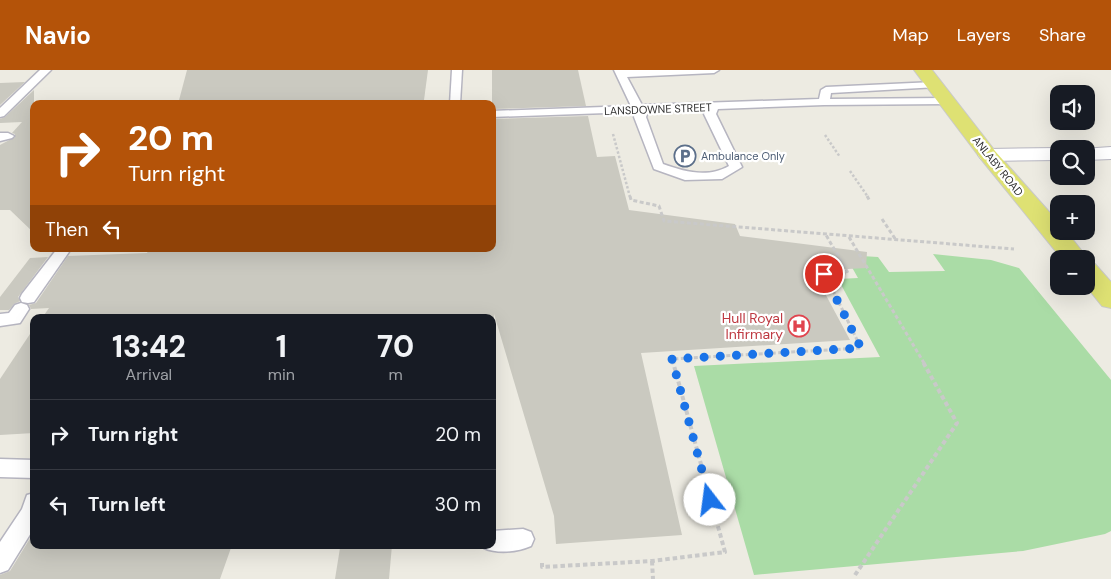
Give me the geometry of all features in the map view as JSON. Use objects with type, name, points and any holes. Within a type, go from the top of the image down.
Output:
[{"type":"main road","name":"ANLABY ROAD","points":[[923,70],[988,156],[1068,250]]},
{"type":"main road","points":[[1095,281],[1111,300]]},
{"type":"street","points":[[1095,154],[1111,153]]},
{"type":"street","points":[[988,156],[1050,154]]},
{"type":"lane","points":[[0,114],[46,70]]},
{"type":"lane","points":[[455,100],[457,70]]},
{"type":"lane","points":[[713,107],[710,114],[736,167],[722,175],[685,176],[658,166],[640,117],[641,110],[620,72],[714,70]]},
{"type":"lane","points":[[824,102],[826,90],[934,85]]},
{"type":"lane","name":"LANSDOWNE STREET","points":[[496,114],[824,102],[947,101]]},
{"type":"lane","points":[[0,320],[14,319],[62,252]]},
{"type":"lane","points":[[0,468],[30,469]]},
{"type":"lane","points":[[0,562],[30,514]]},
{"type":"lane","points":[[496,541],[524,539]]},
{"type":"path","points":[[611,127],[631,200],[660,206],[664,221],[1014,249]]},
{"type":"path","points":[[825,135],[840,157]]},
{"type":"path","points":[[850,171],[870,200]]},
{"type":"path","points":[[882,219],[896,240]]},
{"type":"path","points":[[542,559],[542,567],[652,561],[725,552],[672,359],[861,348],[824,274],[848,273],[826,235]]},
{"type":"path","points":[[850,237],[910,338],[957,423],[855,575]]},
{"type":"path","points":[[652,561],[653,579]]},
{"type":"green space","points":[[933,254],[991,260],[1019,268],[1111,380],[1111,531],[1105,534],[1023,551],[754,575],[694,366],[880,357],[838,279],[858,278],[845,255],[878,257],[889,272],[945,271]]},
{"type":"building","points":[[187,70],[428,70],[424,100],[179,100]]},
{"type":"building","points":[[492,70],[578,70],[586,106],[496,109],[496,100],[492,100]]},
{"type":"building","points":[[25,82],[0,105],[0,83]]},
{"type":"building","points":[[34,90],[34,100],[30,100],[30,229],[10,210],[0,210],[0,145],[15,137],[15,134],[12,133],[22,122],[0,123],[0,119],[5,117]]},
{"type":"building","points":[[588,116],[597,157],[615,156],[629,210],[735,224],[740,236],[867,252],[866,268],[813,271],[850,340],[641,353],[682,535],[556,544],[554,516],[496,321],[496,314],[45,314],[49,308],[31,309],[29,305],[36,303],[68,256],[148,252],[496,252],[496,119]]},
{"type":"building","points":[[48,257],[18,297],[20,301],[9,310],[0,310],[0,297],[30,258]]},
{"type":"building","points":[[30,334],[30,433],[0,435],[0,379]]},
{"type":"building","points":[[30,538],[30,549],[231,549],[220,579],[0,579],[0,575],[10,571]]},
{"type":"building","points":[[340,549],[392,549],[389,579],[335,579]]},
{"type":"place","name":"Ambulance Only","points":[[685,156]]},
{"type":"place","name":"Hull Royal Infirmary","points":[[799,326]]},
{"type":"route","points":[[710,500],[672,359],[861,348],[824,274]]}]
